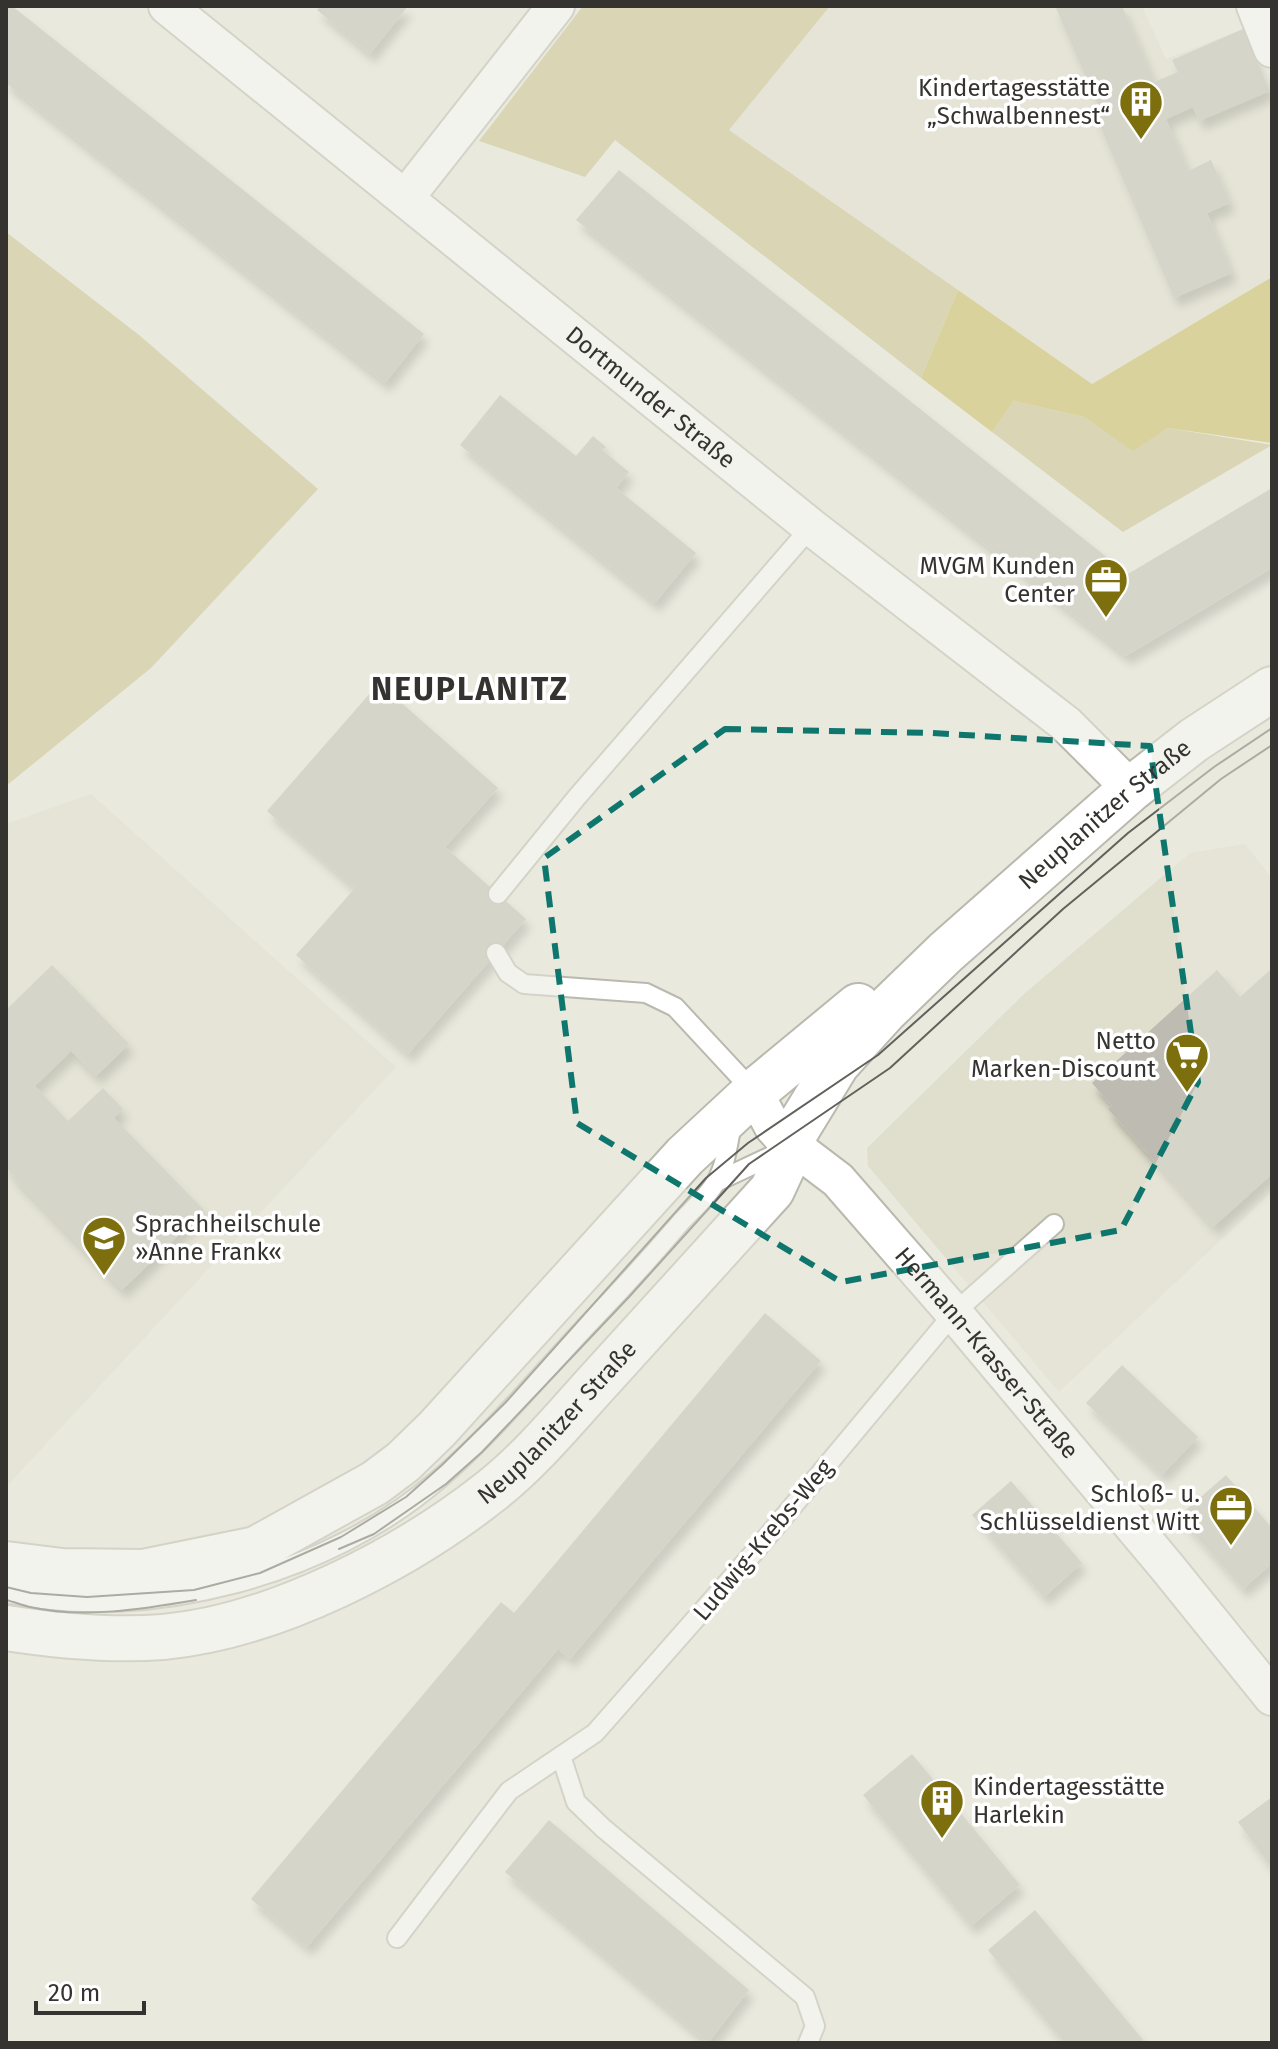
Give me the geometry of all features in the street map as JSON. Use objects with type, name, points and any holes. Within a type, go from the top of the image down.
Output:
[{"type":"street","name":"Dortmunder Straße","points":[[167,6],[811,527],[1066,724],[1131,789]]},
{"type":"street","points":[[406,197],[556,6]]},
{"type":"street","points":[[1255,6],[1272,49]]},
{"type":"street","name":"Neuplanitzer Straße","points":[[6,1628],[104,1639],[166,1636],[232,1623],[292,1605],[423,1539],[491,1491],[533,1452],[772,1190],[796,1131],[837,1064],[885,1011],[946,952],[1131,789],[1194,740],[1272,689]]},
{"type":"street","name":"Neuplanitzer Straße","points":[[6,1564],[62,1571],[143,1572],[203,1562],[256,1549],[375,1483],[403,1462],[437,1429],[685,1156],[873,993],[946,952]]},
{"type":"street","name":"Hermann-Krasser-Straße","points":[[744,1102],[792,1147],[838,1180],[954,1313],[1272,1697]]},
{"type":"lane","points":[[498,894],[552,825],[811,527]]},
{"type":"lane","points":[[6,1593],[97,1601],[184,1595],[255,1579],[367,1529],[421,1493],[460,1460],[627,1284],[716,1182],[744,1102],[675,1007],[646,993],[524,984],[508,973],[496,953]]},
{"type":"lane","points":[[716,1182],[792,1147]]},
{"type":"lane","name":"Ludwig-Krebs-Weg","points":[[397,1938],[509,1791],[595,1733],[757,1549],[954,1313],[1054,1224]]},
{"type":"lane","points":[[561,1756],[576,1802],[805,1997],[815,2026],[808,2043]]},
{"type":"highlighted area","points":[[725,729],[931,733],[1150,746],[1198,1082],[1121,1230],[841,1282],[577,1123],[544,858]]},
{"type":"shaded area","points":[[583,6],[830,6],[729,130],[958,290],[921,378],[615,140],[585,177],[479,141]]},
{"type":"shaded area","points":[[830,6],[1142,6],[1166,59],[1243,29],[1272,96],[1272,277],[1092,384],[729,130]]},
{"type":"shaded area","points":[[6,232],[139,335],[318,489],[151,668],[6,786]]},
{"type":"shaded area","points":[[1272,277],[1272,443],[1168,428],[1133,451],[1084,417],[1014,401],[992,432],[921,378],[958,290],[1092,384]]},
{"type":"shaded area","points":[[1014,401],[1084,417],[1133,450],[1168,428],[1272,445],[1123,532],[992,432]]},
{"type":"shaded area","name":"Sprachheilschule »Anne Frank«","points":[[91,794],[396,1067],[6,1487],[6,824]]},
{"type":"shaded area","points":[[1245,844],[1272,878],[1272,1192],[1059,1392],[868,1166],[867,1148],[1024,994],[1190,853]]},
{"type":"building","points":[[6,6],[12,6],[424,334],[385,383],[6,83]]},
{"type":"building","points":[[320,6],[408,6],[370,54],[317,10]]},
{"type":"building","name":"Kindertagesstätte „Schwalbennest“","points":[[1055,6],[1122,6],[1154,82],[1178,72],[1172,60],[1243,29],[1270,91],[1199,121],[1193,107],[1166,119],[1188,171],[1211,160],[1230,203],[1207,213],[1232,273],[1174,298],[1092,107],[1098,105]]},
{"type":"building","points":[[619,170],[1128,574],[1272,488],[1272,568],[1126,656],[576,220]]},
{"type":"building","points":[[500,395],[576,456],[593,436],[606,447],[602,450],[629,472],[616,488],[696,553],[655,603],[460,445]]},
{"type":"building","points":[[379,683],[498,788],[445,847],[526,919],[408,1054],[296,955],[355,888],[267,811]]},
{"type":"building","points":[[52,965],[129,1044],[96,1076],[71,1051],[35,1086],[68,1121],[103,1088],[123,1109],[114,1118],[204,1210],[122,1290],[6,1167],[6,1010]]},
{"type":"building","name":"Netto Marken-Discount","points":[[1217,970],[1240,997],[1270,970],[1272,972],[1272,1174],[1213,1227],[1108,1109],[1112,1106],[1092,1083]]},
{"type":"building","points":[[765,1313],[821,1361],[570,1659],[558,1649],[307,1947],[251,1899],[501,1602],[514,1613]]},
{"type":"building","points":[[1122,1365],[1198,1437],[1162,1475],[1086,1403]]},
{"type":"building","points":[[1226,1475],[1272,1528],[1272,1563],[1243,1589],[1179,1516]]},
{"type":"building","points":[[1011,1481],[1082,1563],[1044,1597],[972,1515]]},
{"type":"building","name":"Kindertagesstätte Harlekin","points":[[912,1754],[1020,1885],[971,1926],[863,1795]]},
{"type":"building","points":[[1272,1797],[1272,1868],[1238,1822]]},
{"type":"building","points":[[549,1820],[749,1990],[708,2043],[505,1872]]},
{"type":"building","points":[[1035,1910],[1143,2040],[1139,2043],[1065,2043],[988,1950]]},
{"type":"tram line","points":[[6,1587],[31,1593],[87,1597],[194,1590],[260,1573],[341,1537],[406,1497],[505,1403],[706,1178],[748,1143],[878,1055],[1128,833],[1214,767],[1272,728]]},
{"type":"tram line","points":[[339,1549],[374,1534],[446,1484],[482,1452],[629,1297],[749,1164],[890,1068],[1063,909],[1221,779],[1272,745]]},
{"type":"tram line","points":[[6,1600],[50,1611],[71,1612],[134,1609],[196,1600]]},
{"type":"place","name":"Kindertagesstätte „Schwalbennest“","points":[[1141,141]]},
{"type":"place","name":"MVGM Kunden Center","points":[[1106,619]]},
{"type":"place","name":"Netto Marken-Discount","points":[[1187,1094]]},
{"type":"place","name":"Sprachheilschule »Anne Frank«","points":[[104,1277]]},
{"type":"place","name":"Schloß- u. Schlüsseldienst Witt","points":[[1231,1547]]},
{"type":"place","name":"Kindertagesstätte Harlekin","points":[[942,1840]]},
{"type":"district","name":"NEUPLANITZ","points":[[470,689]]}]
